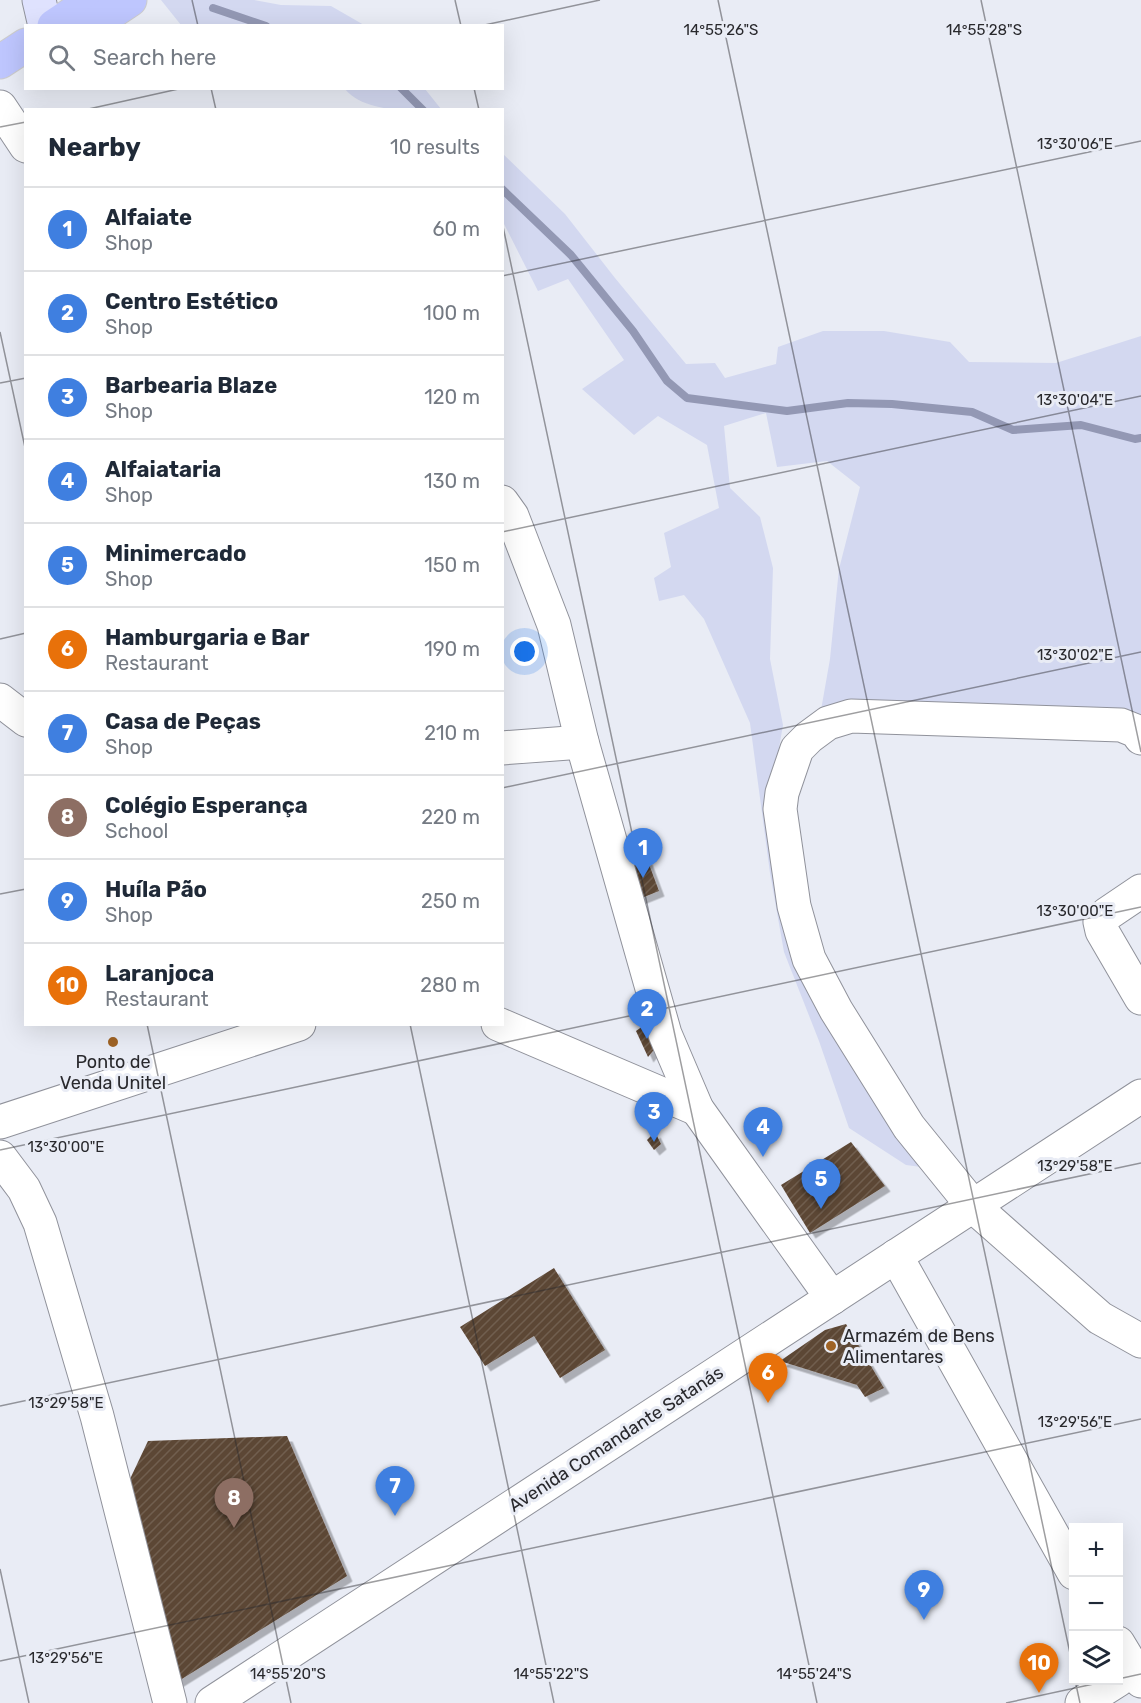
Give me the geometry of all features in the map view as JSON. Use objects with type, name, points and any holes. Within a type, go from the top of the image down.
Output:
[{"type":"main road","points":[[39,0],[45,24]]},
{"type":"main road","points":[[57,24],[93,0]]},
{"type":"main road","points":[[94,24],[130,0]]},
{"type":"main road","points":[[0,62],[24,46]]},
{"type":"main road","points":[[0,86],[24,70]]},
{"type":"street","points":[[0,107],[24,143]]},
{"type":"street","points":[[504,505],[512,516],[554,625],[582,742],[666,1034],[698,1109],[832,1298]]},
{"type":"street","points":[[0,700],[24,718]]},
{"type":"street","points":[[1141,738],[1136,731],[1121,725],[850,716],[828,723],[797,749],[782,793],[780,809],[794,906],[809,959],[836,1010],[909,1127],[973,1206],[1100,1318],[1141,1341]]},
{"type":"street","points":[[504,748],[582,742]]},
{"type":"street","points":[[1141,891],[1107,914],[1100,922],[1102,932],[1141,998]]},
{"type":"street","points":[[0,1122],[293,1026]]},
{"type":"street","points":[[503,1026],[698,1109]]},
{"type":"street","name":"Avenida Comandante Satanás","points":[[212,1703],[1141,1096]]},
{"type":"street","points":[[0,1156],[24,1189],[40,1223],[97,1416],[170,1703]]},
{"type":"street","points":[[896,1256],[1069,1565]]},
{"type":"street","points":[[1082,1703],[1126,1671]]},
{"type":"shaded area","points":[[161,0],[254,0],[281,5],[331,6],[362,24],[180,24]]},
{"type":"shaded area","points":[[346,90],[426,90],[440,108],[384,108],[354,97]]},
{"type":"shaded area","points":[[504,155],[565,214],[686,364],[715,363],[725,378],[776,364],[778,347],[823,331],[884,331],[950,342],[969,362],[1056,363],[1141,336],[1141,733],[821,710],[830,659],[839,569],[860,487],[827,461],[777,467],[766,413],[724,426],[730,488],[760,517],[773,568],[770,659],[783,725],[773,782],[794,906],[944,1170],[906,1165],[849,1128],[819,1041],[784,952],[770,873],[750,723],[704,619],[684,595],[659,601],[654,578],[671,567],[664,533],[719,508],[707,445],[658,416],[634,435],[582,389],[624,360],[568,279],[538,291],[504,224]]},
{"type":"building","points":[[647,859],[659,891],[639,899],[627,864]]},
{"type":"building","points":[[650,1021],[657,1046],[648,1057],[636,1031]]},
{"type":"building","points":[[655,1132],[661,1144],[654,1150],[647,1140]]},
{"type":"building","points":[[851,1142],[885,1186],[810,1233],[781,1185]]},
{"type":"building","points":[[554,1268],[605,1350],[560,1378],[534,1336],[485,1366],[460,1327]]},
{"type":"building","name":"Armazém de Bens Alimentares","points":[[846,1324],[884,1388],[865,1397],[857,1385],[780,1361],[825,1330]]},
{"type":"building","points":[[287,1436],[347,1576],[177,1682],[130,1479],[148,1441]]},
{"type":"waterway","points":[[213,8],[260,24]]},
{"type":"waterway","points":[[403,90],[421,108]]},
{"type":"waterway","points":[[504,191],[571,255],[633,331],[667,381],[687,398],[787,411],[848,403],[892,404],[972,412],[1013,430],[1081,425],[1135,439],[1141,438]]},
{"type":"place","name":"Alfaiate","points":[[643,878]]},
{"type":"place","name":"Centro Estético","points":[[647,1039]]},
{"type":"place","name":"Ponto de Venda Unitel","points":[[113,1042]]},
{"type":"place","name":"Barbearia Blaze","points":[[654,1142]]},
{"type":"place","name":"Alfaiataria","points":[[763,1157]]},
{"type":"place","name":"Minimercado","points":[[821,1209]]},
{"type":"place","name":"Armazém de Bens Alimentares","points":[[831,1346]]},
{"type":"place","name":"Hamburgaria e Bar","points":[[768,1403]]},
{"type":"place","name":"Casa de Peças","points":[[395,1516]]},
{"type":"place","name":"Colégio Esperança","points":[[234,1528]]},
{"type":"place","name":"Huíla Pão","points":[[924,1620]]},
{"type":"place","name":"Laranjoca","points":[[1039,1693]]}]
